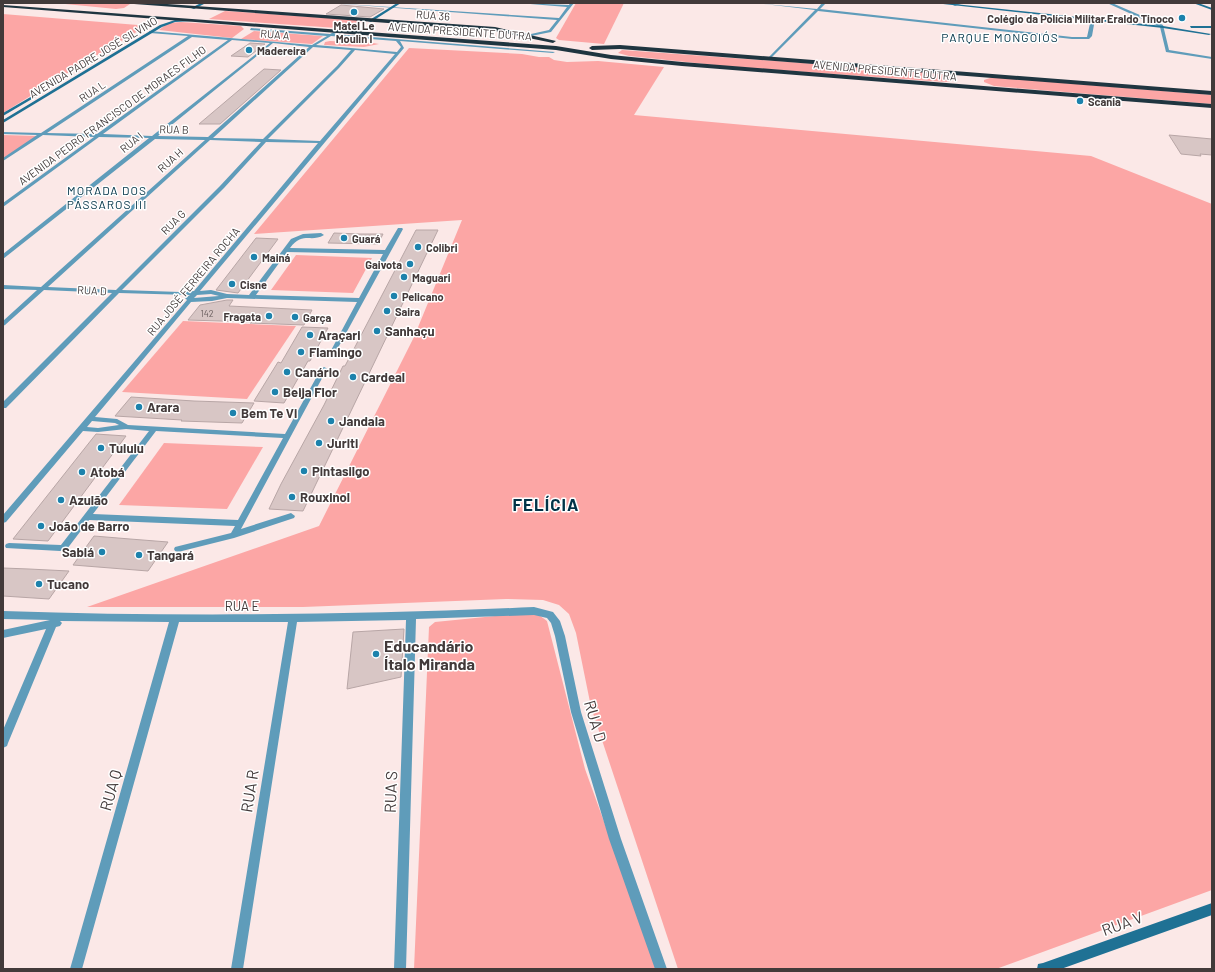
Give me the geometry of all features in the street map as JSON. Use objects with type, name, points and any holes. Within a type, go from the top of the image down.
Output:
[{"type":"highway","name":"RUA 36","points":[[134,3],[495,29],[559,42]]},
{"type":"highway","name":"AVENIDA PRESIDENTE DUTRA","points":[[3,6],[433,39],[624,58],[1212,106]]},
{"type":"highway","points":[[433,39],[449,38],[461,33],[460,30],[454,26]]},
{"type":"highway","points":[[586,44],[620,47]]},
{"type":"highway","name":"AVENIDA PRESIDENTE DUTRA","points":[[555,50],[620,47],[1212,93]]},
{"type":"highway","points":[[624,58],[613,55],[610,52],[615,49],[632,48]]},
{"type":"highway","points":[[940,71],[961,77],[962,80],[958,84],[943,85]]},
{"type":"highway","points":[[1001,76],[981,77],[977,79],[977,81],[981,84],[1008,90]]},
{"type":"street","points":[[193,8],[204,3]]},
{"type":"street","points":[[331,3],[560,19]]},
{"type":"street","points":[[370,21],[399,3]]},
{"type":"street","points":[[520,3],[571,5]]},
{"type":"street","points":[[757,3],[1072,38],[1088,38],[1090,36],[1093,19]]},
{"type":"street","points":[[769,59],[824,3]]},
{"type":"street","points":[[936,3],[1163,26],[1211,35]]},
{"type":"street","points":[[949,3],[1163,26],[1210,27]]},
{"type":"street","points":[[956,4],[962,3]]},
{"type":"street","points":[[1109,3],[1163,26]]},
{"type":"street","points":[[1195,3],[1212,10]]},
{"type":"street","points":[[552,41],[547,37],[550,31],[571,5]]},
{"type":"street","name":"AVENIDA PADRE JOSÉ SILVINO","points":[[152,17],[160,20],[154,25]]},
{"type":"street","name":"AVENIDA PADRE JOSÉ SILVINO","points":[[3,122],[167,23],[196,21]]},
{"type":"street","points":[[259,25],[251,30],[398,41],[555,50]]},
{"type":"street","points":[[1163,26],[1168,51],[1212,58]]},
{"type":"street","points":[[1210,27],[1202,30],[1211,35]]},
{"type":"street","points":[[514,32],[531,35],[550,31]]},
{"type":"street","name":"RUA A","points":[[150,32],[398,53]]},
{"type":"street","name":"RUA H","points":[[3,324],[312,46],[336,32]]},
{"type":"street","name":"AVENIDA PADRE JOSÉ SILVINO","points":[[106,53],[136,35]]},
{"type":"street","name":"RUA L","points":[[3,160],[191,36]]},
{"type":"street","name":"AVENIDA PEDRO FRANCISCO DE MORAES FILHO","points":[[3,205],[231,39]]},
{"type":"street","points":[[398,41],[403,47],[419,42]]},
{"type":"street","name":"RUA I","points":[[3,257],[272,43]]},
{"type":"street","name":"RUA JOSÉ FERREIRA ROCHA","points":[[3,520],[92,419],[321,142],[403,47]]},
{"type":"street","name":"RUA G","points":[[3,406],[222,187],[264,140],[338,67],[354,49]]},
{"type":"street","name":"AVENIDA PADRE JOSÉ SILVINO","points":[[3,115],[41,92]]},
{"type":"street","name":"RUA B","points":[[3,133],[321,142]]},
{"type":"street","points":[[331,356],[400,229]]},
{"type":"street","points":[[251,297],[293,240],[297,238],[321,235]]},
{"type":"street","points":[[286,250],[387,252]]},
{"type":"street","name":"RUA D","points":[[3,287],[180,294],[198,292],[217,293],[227,296]]},
{"type":"street","name":"RUA D","points":[[180,294],[191,300]]},
{"type":"street","points":[[191,300],[212,299],[227,296],[361,300]]},
{"type":"street","points":[[234,535],[324,369]]},
{"type":"street","points":[[92,419],[117,421],[126,426]]},
{"type":"street","points":[[83,429],[98,430],[126,426],[154,429],[287,436]]},
{"type":"street","points":[[9,546],[64,547],[154,429]]},
{"type":"street","points":[[178,549],[234,535],[291,516]]},
{"type":"street","points":[[86,517],[240,523]]},
{"type":"street","name":"RUA D","points":[[411,617],[534,610],[550,615],[555,621],[560,636],[576,712],[583,735],[615,840],[661,969]]},
{"type":"street","name":"RUA E","points":[[3,615],[54,620],[73,618],[292,619],[411,617]]},
{"type":"street","name":"RUA S","points":[[400,969],[411,617]]},
{"type":"street","name":"RUA Q","points":[[76,969],[175,619]]},
{"type":"street","name":"RUA R","points":[[237,969],[292,619]]},
{"type":"street","points":[[3,634],[54,620]]},
{"type":"street","points":[[3,743],[54,620]]},
{"type":"street","name":"RUA V","points":[[1043,969],[1212,908]]},
{"type":"shaded area","points":[[55,3],[130,4],[124,8],[116,9]]},
{"type":"shaded area","points":[[576,3],[624,3],[604,44],[559,40],[556,38]]},
{"type":"shaded area","points":[[225,11],[357,20],[364,22],[358,26],[337,28],[209,19]]},
{"type":"shaded area","points":[[3,14],[150,26],[144,30],[138,31],[3,113]]},
{"type":"shaded area","points":[[181,22],[241,26],[244,29],[232,38],[159,30],[168,23]]},
{"type":"shaded area","points":[[254,31],[323,36],[312,44],[241,39]]},
{"type":"shaded area","points":[[325,42],[379,44],[364,47],[324,45]]},
{"type":"shaded area","points":[[409,48],[522,54],[549,57],[554,60],[567,62],[598,61],[664,67],[634,115],[1091,156],[1212,204],[1212,890],[996,969],[678,969],[591,707],[576,633],[569,614],[559,605],[543,600],[506,599],[303,607],[87,607],[319,526],[414,337],[462,220],[254,234]]},
{"type":"shaded area","points":[[622,50],[941,73],[952,76],[956,80],[948,82],[930,81],[724,66],[629,56],[618,53]]},
{"type":"shaded area","points":[[993,77],[1212,95],[1212,104],[994,86],[984,82],[984,80]]},
{"type":"shaded area","points":[[3,135],[38,136],[3,159]]},
{"type":"shaded area","points":[[296,255],[372,258],[353,293],[271,290]]},
{"type":"shaded area","points":[[183,321],[296,326],[247,399],[122,392]]},
{"type":"shaded area","points":[[164,443],[263,447],[227,509],[119,505]]},
{"type":"shaded area","points":[[535,612],[547,621],[585,769],[657,969],[414,969],[429,627],[435,622]]},
{"type":"building","name":"Matel Le Moulin I","points":[[341,5],[384,9],[370,17],[326,14]]},
{"type":"building","name":"Madereira","points":[[250,43],[265,44],[248,57],[231,56]]},
{"type":"building","points":[[264,69],[281,70],[220,124],[199,124]]},
{"type":"building","points":[[1169,135],[1212,139],[1212,155],[1200,154],[1201,156],[1181,154]]},
{"type":"building","points":[[416,230],[438,230],[303,511],[269,509],[343,366],[345,366]]},
{"type":"building","points":[[334,233],[383,234],[378,244],[328,243]]},
{"type":"building","points":[[256,238],[278,239],[238,293],[216,290]]},
{"type":"building","points":[[233,300],[229,306],[312,310],[304,325],[188,320],[200,305]]},
{"type":"building","points":[[302,327],[328,328],[284,403],[254,401],[278,362],[281,363]]},
{"type":"building","points":[[131,397],[254,403],[242,423],[181,421],[182,420],[115,416]]},
{"type":"building","points":[[96,434],[126,436],[48,541],[13,539]]},
{"type":"building","points":[[94,536],[168,542],[148,571],[73,565]]},
{"type":"building","name":"Tucano","points":[[3,568],[69,571],[49,599],[3,596]]},
{"type":"building","name":"Educandário Ítalo Miranda","points":[[404,629],[401,677],[347,689],[353,632]]},
{"type":"place","name":"Matel Le Moulin I","points":[[354,12]]},
{"type":"place","name":"Colégio da Polícia Militar Eraldo Tinoco","points":[[1182,18]]},
{"type":"place","name":"Madereira","points":[[249,50]]},
{"type":"place","name":"Scania","points":[[1080,101]]},
{"type":"place","name":"Guará","points":[[344,238]]},
{"type":"place","name":"Colibri","points":[[418,247]]},
{"type":"place","name":"Mainá","points":[[254,257]]},
{"type":"place","name":"Gaivota","points":[[410,264]]},
{"type":"place","name":"Maguari","points":[[404,277]]},
{"type":"place","name":"Cisne","points":[[232,284]]},
{"type":"place","name":"Pelicano","points":[[394,296]]},
{"type":"place","name":"Saira","points":[[387,311]]},
{"type":"place","name":"Fragata","points":[[269,316]]},
{"type":"place","name":"Garça","points":[[295,317]]},
{"type":"place","name":"Sanhaçu","points":[[377,331]]},
{"type":"place","name":"Araçari","points":[[310,335]]},
{"type":"place","name":"Flamingo","points":[[301,352]]},
{"type":"place","name":"Canário","points":[[287,372]]},
{"type":"place","name":"Cardeal","points":[[353,377]]},
{"type":"place","name":"Beija Flor","points":[[275,392]]},
{"type":"place","name":"Arara","points":[[139,407]]},
{"type":"place","name":"Bem Te Vi","points":[[233,413]]},
{"type":"place","name":"Jandaia","points":[[331,421]]},
{"type":"place","name":"Juriti","points":[[319,443]]},
{"type":"place","name":"Tuiuiu","points":[[101,448]]},
{"type":"place","name":"Pintasilgo","points":[[304,471]]},
{"type":"place","name":"Atobá","points":[[82,472]]},
{"type":"place","name":"Rouxinol","points":[[292,497]]},
{"type":"place","name":"Azulão","points":[[61,500]]},
{"type":"place","name":"João de Barro","points":[[41,526]]},
{"type":"place","name":"Sabiá","points":[[102,552]]},
{"type":"place","name":"Tangará","points":[[139,555]]},
{"type":"place","name":"Tucano","points":[[39,584]]},
{"type":"place","name":"Educandário Ítalo Miranda","points":[[376,654]]},
{"type":"district","name":"PARQUE MONGOIÓS","points":[[1000,37]]},
{"type":"district","name":"MORADA DOS PÁSSAROS III","points":[[107,197]]},
{"type":"district","name":"FELÍCIA","points":[[546,504]]}]
